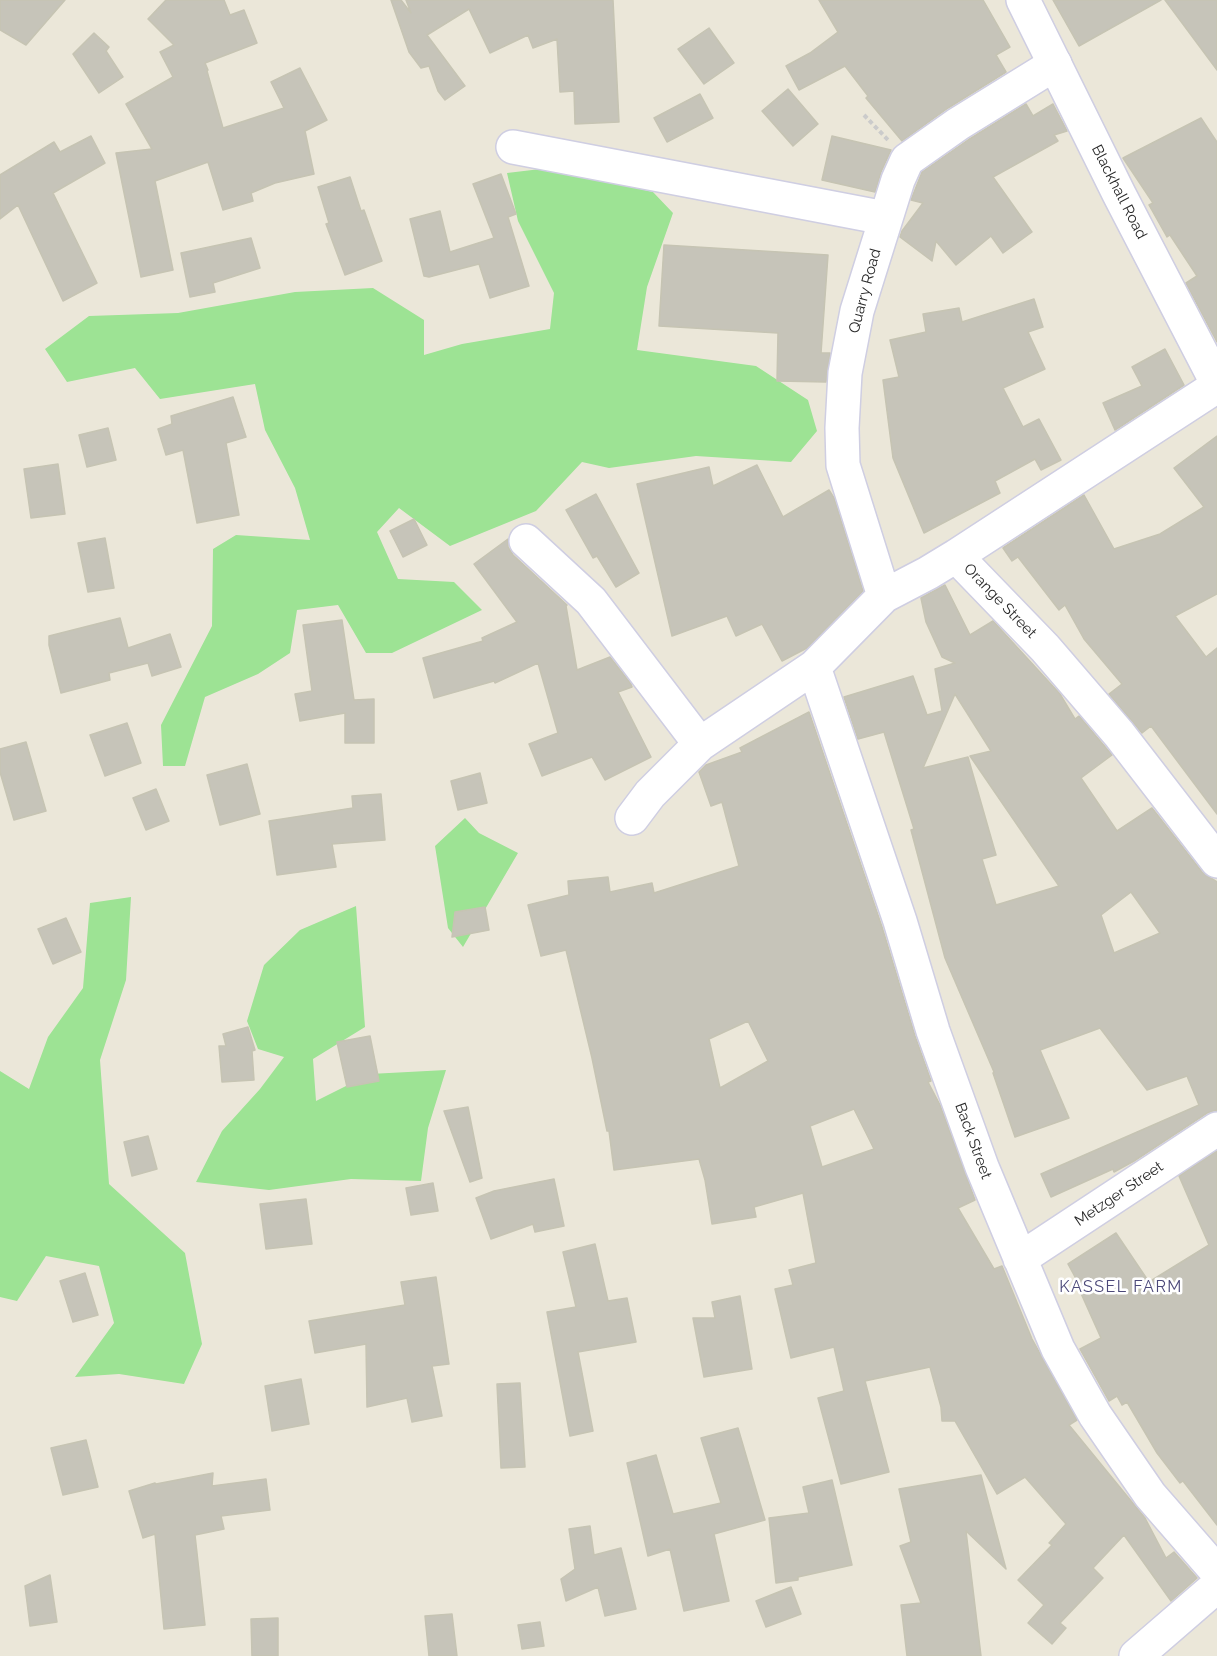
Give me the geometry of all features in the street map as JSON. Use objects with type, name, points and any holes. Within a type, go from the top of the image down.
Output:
[{"type":"street","name":"Blackhall Road","points":[[1023,0],[1217,385]]},
{"type":"street","name":"Quarry Road","points":[[884,596],[843,465],[842,428],[845,373],[857,311],[885,218],[907,160],[958,124],[1055,64]]},
{"type":"street","points":[[513,147],[885,218]]},
{"type":"street","name":"Orange Street","points":[[1217,385],[956,556],[1045,648],[1119,734],[1217,861]]},
{"type":"street","points":[[526,541],[591,601],[700,744]]},
{"type":"street","points":[[632,818],[650,794],[700,744],[814,667],[884,596],[956,556]]},
{"type":"street","name":"Back Street","points":[[814,667],[900,921],[933,1031],[982,1167],[1058,1349],[1095,1415],[1150,1495],[1217,1572]]},
{"type":"street","name":"Metzger Street","points":[[1020,1259],[1217,1129]]},
{"type":"street","points":[[1136,1656],[1217,1586]]},
{"type":"green space","points":[[549,168],[653,192],[673,213],[647,287],[637,350],[756,366],[808,400],[817,431],[791,462],[696,456],[609,468],[582,462],[536,511],[450,546],[399,508],[377,532],[398,579],[454,582],[482,610],[392,653],[366,653],[338,605],[297,610],[290,653],[258,674],[205,697],[185,766],[163,766],[161,725],[212,626],[213,549],[236,535],[310,540],[295,488],[265,430],[255,384],[160,399],[135,368],[67,382],[45,349],[89,316],[178,313],[295,292],[373,288],[424,320],[424,355],[462,344],[550,329],[554,293],[518,221],[507,173]]},
{"type":"green space","points":[[465,818],[479,833],[518,853],[463,947],[448,928],[435,846]]},
{"type":"green space","points":[[131,897],[126,980],[100,1060],[109,1184],[185,1253],[202,1344],[184,1384],[119,1374],[75,1377],[114,1323],[99,1266],[46,1256],[17,1301],[0,1297],[0,1071],[29,1089],[48,1037],[83,988],[90,903]]},
{"type":"green space","points":[[356,906],[365,1027],[313,1059],[316,1101],[370,1074],[446,1070],[428,1128],[421,1181],[351,1179],[269,1190],[196,1182],[222,1131],[260,1089],[284,1057],[258,1049],[247,1021],[264,965],[300,930]]},
{"type":"building","points":[[0,0],[65,0],[26,45],[0,30]]},
{"type":"building","points":[[166,0],[224,0],[230,15],[244,10],[257,43],[205,63],[223,128],[284,108],[271,82],[300,68],[327,120],[305,131],[314,174],[275,183],[251,193],[253,201],[223,210],[208,162],[155,181],[173,270],[141,277],[116,153],[152,149],[126,104],[173,77],[160,52],[174,45],[148,19]]},
{"type":"building","points":[[391,0],[401,0],[411,13],[406,0],[613,0],[619,122],[575,124],[574,91],[560,92],[557,39],[533,48],[528,35],[490,53],[469,9],[427,35],[465,86],[445,100],[438,91],[429,66],[421,68],[409,52]]},
{"type":"building","points":[[819,0],[983,0],[1010,47],[996,55],[1006,72],[948,108],[902,141],[866,98],[868,96],[845,66],[799,90],[786,66],[810,53],[838,32]]},
{"type":"building","points":[[1053,0],[1161,0],[1079,46]]},
{"type":"building","points":[[1165,0],[1217,0],[1217,70]]},
{"type":"building","points":[[709,28],[734,63],[704,84],[678,49]]},
{"type":"building","points":[[94,33],[109,47],[106,51],[123,77],[99,93],[73,54]]},
{"type":"building","points":[[788,89],[818,124],[793,146],[762,111]]},
{"type":"building","points":[[700,94],[713,118],[667,142],[654,118]]},
{"type":"building","points":[[1026,104],[1033,116],[1053,104],[1067,131],[1054,135],[1058,141],[993,177],[1032,232],[1003,253],[991,236],[956,265],[936,241],[932,261],[900,237],[923,203],[911,200],[922,172]]},
{"type":"building","points":[[1201,118],[1217,142],[1217,342],[1186,283],[1197,276],[1170,235],[1167,237],[1149,205],[1153,203],[1123,158]]},
{"type":"building","points":[[91,136],[105,163],[53,193],[97,283],[63,301],[18,205],[0,219],[0,175],[54,142],[60,152]]},
{"type":"building","points":[[832,136],[891,150],[875,192],[822,180]]},
{"type":"building","points":[[501,174],[516,214],[508,217],[529,286],[490,298],[479,264],[429,277],[424,276],[410,219],[440,211],[450,252],[494,238],[473,184]]},
{"type":"building","points":[[350,177],[361,211],[364,210],[382,261],[345,275],[326,224],[329,223],[318,187]]},
{"type":"building","points":[[251,238],[260,268],[213,283],[215,292],[190,297],[181,253]]},
{"type":"building","points":[[664,245],[828,255],[821,353],[830,353],[826,382],[777,381],[778,333],[659,326]]},
{"type":"building","points":[[1034,299],[1043,327],[1028,332],[1045,369],[1003,388],[1023,427],[1039,419],[1061,460],[1041,470],[1035,459],[995,481],[1000,493],[924,533],[893,458],[883,380],[899,377],[890,340],[926,332],[923,314],[959,308],[962,322]]},
{"type":"building","points":[[1165,349],[1184,385],[1115,430],[1103,403],[1142,386],[1132,367]]},
{"type":"building","points":[[233,397],[246,437],[226,443],[239,515],[197,523],[183,450],[166,455],[158,429],[172,424],[171,416]]},
{"type":"building","points":[[108,428],[116,460],[87,467],[79,435]]},
{"type":"building","points":[[1217,436],[1217,594],[1175,616],[1206,657],[1217,648],[1217,814],[1151,726],[1142,733],[1109,694],[1122,684],[1084,639],[1065,605],[1059,610],[1018,557],[1012,561],[1003,548],[1084,495],[1114,549],[1160,534],[1204,507],[1174,468]]},
{"type":"building","points":[[58,464],[65,514],[31,518],[24,469]]},
{"type":"building","points":[[757,465],[783,517],[829,490],[834,498],[863,591],[807,648],[782,661],[762,624],[736,636],[727,616],[672,636],[637,484],[709,467],[713,486]]},
{"type":"building","points":[[596,494],[639,573],[616,587],[597,556],[593,558],[566,510]]},
{"type":"building","points":[[414,519],[427,545],[403,557],[390,531]]},
{"type":"building","points":[[105,538],[114,588],[88,592],[78,543]]},
{"type":"building","points":[[508,539],[508,547],[513,555],[567,605],[577,670],[610,657],[631,684],[632,687],[618,692],[651,757],[605,780],[592,757],[542,776],[529,744],[558,733],[538,663],[495,683],[494,681],[434,698],[423,658],[483,641],[482,638],[517,622],[474,564]]},
{"type":"building","points":[[945,585],[970,635],[993,621],[1060,694],[1075,719],[1079,716],[1112,755],[1081,778],[1117,831],[1152,808],[1202,872],[1217,882],[1217,1110],[1207,1113],[1114,1172],[1113,1169],[1051,1197],[1041,1174],[1199,1105],[1187,1076],[1147,1090],[1100,1028],[1040,1050],[1069,1118],[1015,1137],[994,1072],[945,958],[911,830],[914,829],[884,732],[858,739],[844,697],[913,676],[927,715],[942,711],[935,669],[955,663],[942,657],[926,622],[921,598]],"holes":[[[955,694],[991,751],[970,756],[1059,886],[996,905],[982,859],[996,855],[968,757],[923,768]],[[1131,892],[1160,933],[1114,953],[1101,915]]]},
{"type":"building","points":[[120,618],[128,648],[170,634],[181,667],[152,676],[148,663],[109,673],[110,680],[61,693],[49,645],[49,636]]},
{"type":"building","points":[[342,620],[354,700],[374,699],[374,743],[345,743],[345,713],[300,721],[295,694],[312,691],[303,625]]},
{"type":"building","points":[[809,712],[882,927],[931,1081],[928,1082],[940,1105],[975,1200],[958,1208],[994,1269],[1002,1266],[1032,1339],[1077,1420],[1069,1425],[1145,1518],[1166,1558],[1174,1552],[1197,1578],[1171,1601],[1124,1535],[1093,1568],[1103,1578],[1060,1623],[1066,1628],[1052,1644],[1028,1623],[1044,1605],[1018,1580],[1052,1545],[1049,1543],[1066,1524],[1025,1477],[997,1494],[955,1421],[942,1421],[941,1407],[930,1367],[865,1381],[889,1472],[841,1484],[818,1398],[844,1391],[834,1347],[791,1358],[775,1289],[793,1285],[789,1270],[816,1263],[803,1193],[754,1207],[756,1217],[712,1224],[699,1159],[614,1170],[609,1131],[607,1131],[566,950],[541,956],[528,905],[569,895],[568,881],[608,877],[610,892],[652,883],[654,893],[739,866],[722,802],[711,806],[699,772],[706,765],[742,752],[740,748]],"holes":[[[748,1021],[768,1061],[720,1088],[709,1039]],[[854,1109],[874,1149],[822,1167],[810,1126]]]},
{"type":"building","points":[[127,723],[141,763],[105,776],[90,735]]},
{"type":"building","points":[[26,742],[46,811],[14,820],[0,772],[0,749]]},
{"type":"building","points":[[247,764],[260,814],[220,825],[207,775]]},
{"type":"building","points":[[480,773],[487,803],[458,810],[451,781]]},
{"type":"building","points":[[156,789],[169,821],[146,830],[133,798]]},
{"type":"building","points":[[381,794],[385,840],[332,844],[336,867],[277,875],[269,821],[353,808],[352,796]]},
{"type":"building","points":[[485,907],[489,930],[452,937],[455,912]]},
{"type":"building","points":[[66,918],[81,952],[53,964],[38,929]]},
{"type":"building","points":[[248,1027],[255,1050],[252,1051],[254,1080],[222,1082],[219,1046],[226,1046],[223,1034]]},
{"type":"building","points":[[370,1036],[379,1081],[347,1087],[337,1042]]},
{"type":"building","points":[[468,1107],[482,1178],[470,1182],[444,1111]]},
{"type":"building","points":[[148,1136],[157,1169],[132,1176],[124,1142]]},
{"type":"building","points":[[1217,1151],[1217,1525],[1183,1481],[1180,1483],[1157,1453],[1127,1402],[1122,1405],[1117,1396],[1109,1401],[1080,1349],[1101,1338],[1079,1289],[1081,1288],[1068,1264],[1116,1233],[1149,1282],[1209,1245],[1179,1176]]},
{"type":"building","points":[[554,1179],[564,1226],[535,1232],[533,1224],[491,1239],[476,1198],[494,1191]]},
{"type":"building","points":[[433,1183],[438,1211],[411,1215],[406,1188]]},
{"type":"building","points":[[306,1199],[312,1244],[266,1249],[260,1204]]},
{"type":"building","points":[[595,1244],[608,1301],[627,1298],[636,1342],[578,1352],[593,1431],[570,1436],[547,1312],[576,1307],[563,1252]]},
{"type":"building","points":[[85,1273],[98,1315],[73,1322],[60,1281]]},
{"type":"building","points":[[436,1277],[449,1364],[432,1366],[442,1416],[412,1422],[407,1398],[367,1407],[366,1344],[315,1353],[309,1321],[405,1305],[401,1282]]},
{"type":"building","points":[[740,1296],[752,1369],[704,1377],[693,1318],[715,1318],[712,1302]]},
{"type":"building","points":[[301,1379],[309,1424],[272,1431],[265,1386]]},
{"type":"building","points":[[520,1383],[525,1467],[501,1468],[497,1384]]},
{"type":"building","points":[[738,1428],[765,1520],[714,1534],[729,1601],[684,1611],[670,1549],[648,1556],[627,1463],[656,1455],[673,1514],[721,1503],[701,1438]]},
{"type":"building","points":[[86,1440],[98,1487],[63,1495],[51,1448]]},
{"type":"building","points":[[213,1473],[212,1486],[266,1479],[270,1510],[221,1516],[224,1529],[195,1535],[205,1625],[164,1629],[155,1534],[143,1538],[129,1491],[155,1483]]},
{"type":"building","points":[[981,1475],[1006,1569],[966,1531],[981,1656],[907,1656],[901,1605],[921,1603],[900,1546],[911,1542],[899,1489]]},
{"type":"building","points":[[832,1480],[852,1565],[798,1577],[798,1580],[776,1583],[769,1518],[809,1513],[803,1487]]},
{"type":"building","points":[[590,1526],[594,1555],[621,1548],[636,1609],[605,1616],[598,1587],[566,1601],[561,1579],[575,1569],[569,1529]]},
{"type":"building","points":[[50,1575],[57,1622],[30,1626],[25,1586]]},
{"type":"building","points":[[791,1587],[801,1614],[766,1627],[756,1601]]},
{"type":"building","points":[[452,1614],[457,1656],[429,1656],[425,1616]]},
{"type":"building","points":[[278,1618],[278,1656],[252,1656],[251,1619]]},
{"type":"building","points":[[540,1622],[544,1646],[522,1649],[518,1625]]},
{"type":"district","name":"KASSEL FARM","points":[[1121,1287]]}]
